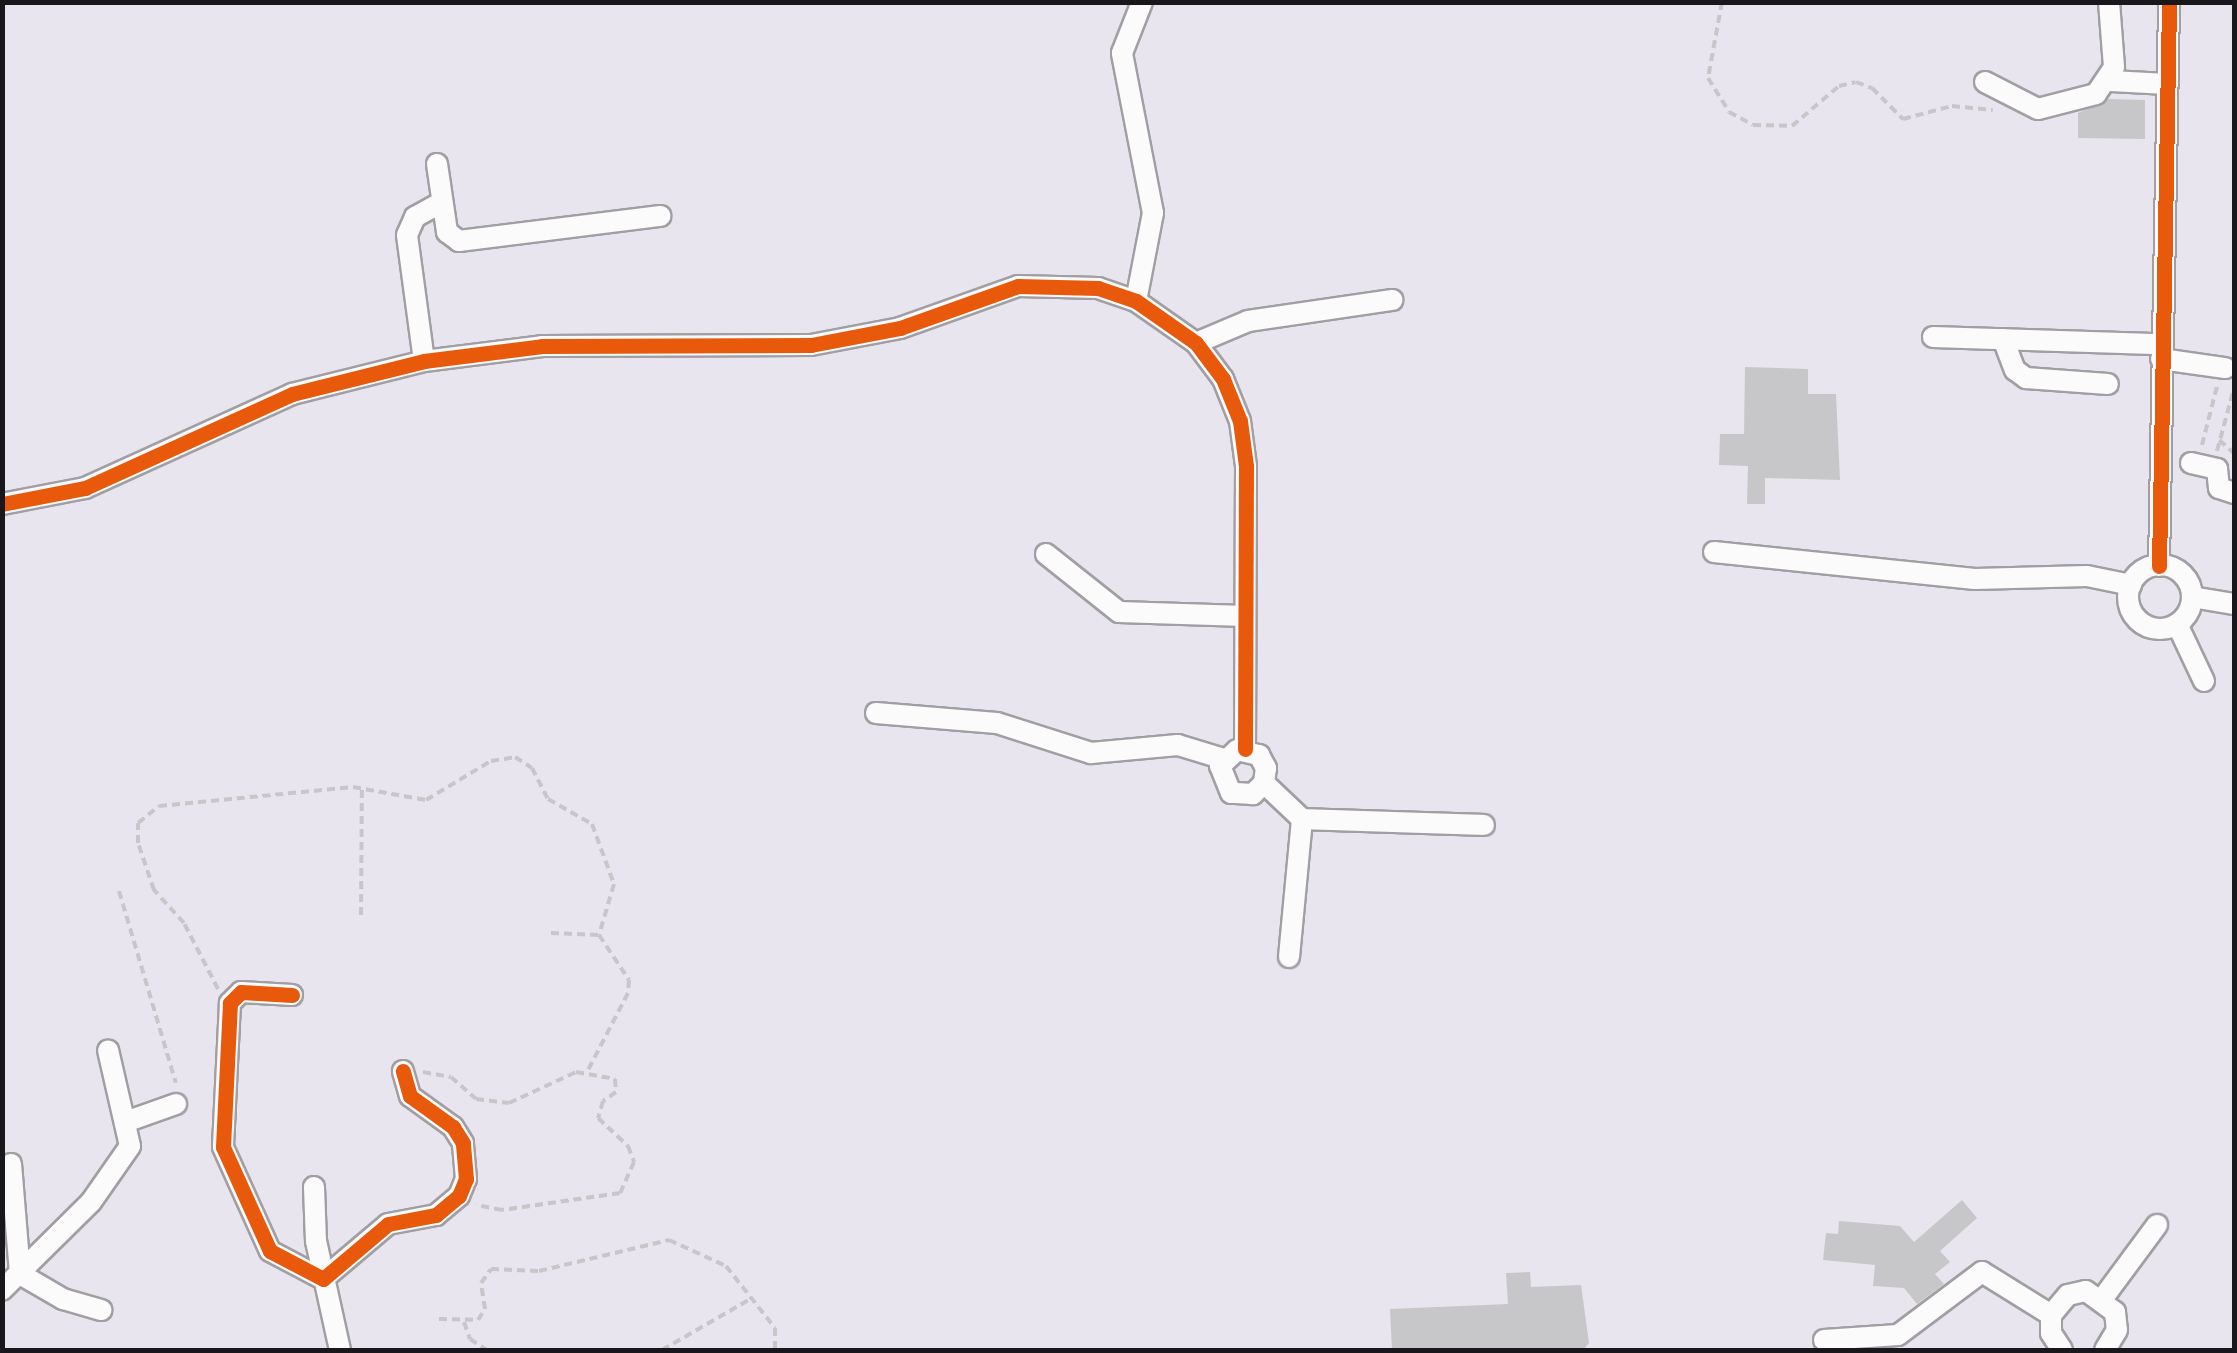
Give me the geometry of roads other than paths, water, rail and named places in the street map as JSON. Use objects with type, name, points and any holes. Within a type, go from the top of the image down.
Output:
[{"type":"street","points":[[1136,301],[1153,213],[1122,53],[1142,2]]},
{"type":"street","points":[[2109,2],[2116,27],[2111,80]]},
{"type":"street","points":[[2158,566],[2168,2]]},
{"type":"street","points":[[1985,82],[2018,104],[2078,104],[2111,80],[2167,84]]},
{"type":"street","points":[[438,164],[446,232],[459,240],[660,216]]},
{"type":"street","points":[[424,361],[407,234],[415,217],[442,202]]},
{"type":"street","points":[[2,504],[84,488],[292,394],[424,361],[542,346],[811,345],[900,328],[1018,286],[1058,283],[1136,301],[1196,342],[1223,378],[1240,421],[1246,466],[1245,749]]},
{"type":"street","points":[[1196,342],[1248,321],[1392,300]]},
{"type":"street","points":[[1933,337],[2161,351],[2225,368]]},
{"type":"street","points":[[2003,339],[2015,370],[2026,378],[2108,384]]},
{"type":"street","points":[[2202,465],[2219,488],[2234,493]]},
{"type":"street","points":[[1714,552],[1975,579],[2087,576],[2131,585],[2158,566]]},
{"type":"street","points":[[1046,554],[1119,612],[1246,616]]},
{"type":"street","points":[[2158,566],[2182,574],[2192,598]]},
{"type":"street","points":[[2131,585],[2136,618],[2160,629],[2176,624],[2192,598]]},
{"type":"street","points":[[2192,598],[2234,604]]},
{"type":"street","points":[[2176,624],[2204,681]]},
{"type":"street","points":[[876,714],[997,723],[1091,753],[1178,745],[1224,759],[1245,749]]},
{"type":"street","points":[[1224,759],[1221,781],[1231,793],[1253,794],[1264,784],[1264,762],[1245,749]]},
{"type":"street","points":[[1264,784],[1302,818],[1484,825]]},
{"type":"street","points":[[1289,957],[1302,818]]},
{"type":"street","points":[[292,995],[241,992],[230,1008],[225,1158],[247,1193],[263,1244],[323,1280]]},
{"type":"street","points":[[2,1290],[91,1202],[130,1146],[128,1120],[108,1050]]},
{"type":"street","points":[[323,1280],[373,1233],[404,1218],[436,1215],[458,1196],[466,1180],[463,1143],[453,1127],[410,1096],[403,1071]]},
{"type":"street","points":[[128,1120],[176,1104]]},
{"type":"street","points":[[10,1164],[20,1274]]},
{"type":"street","points":[[314,1187],[323,1280],[340,1350]]},
{"type":"street","points":[[2103,1298],[2158,1225]]},
{"type":"street","points":[[1824,1340],[1898,1335],[1982,1272],[2051,1315]]},
{"type":"street","points":[[20,1274],[101,1310]]},
{"type":"street","points":[[2062,1350],[2051,1333],[2051,1315],[2068,1295],[2103,1298]]},
{"type":"street","points":[[2103,1298],[2117,1321],[2105,1350]]}]
